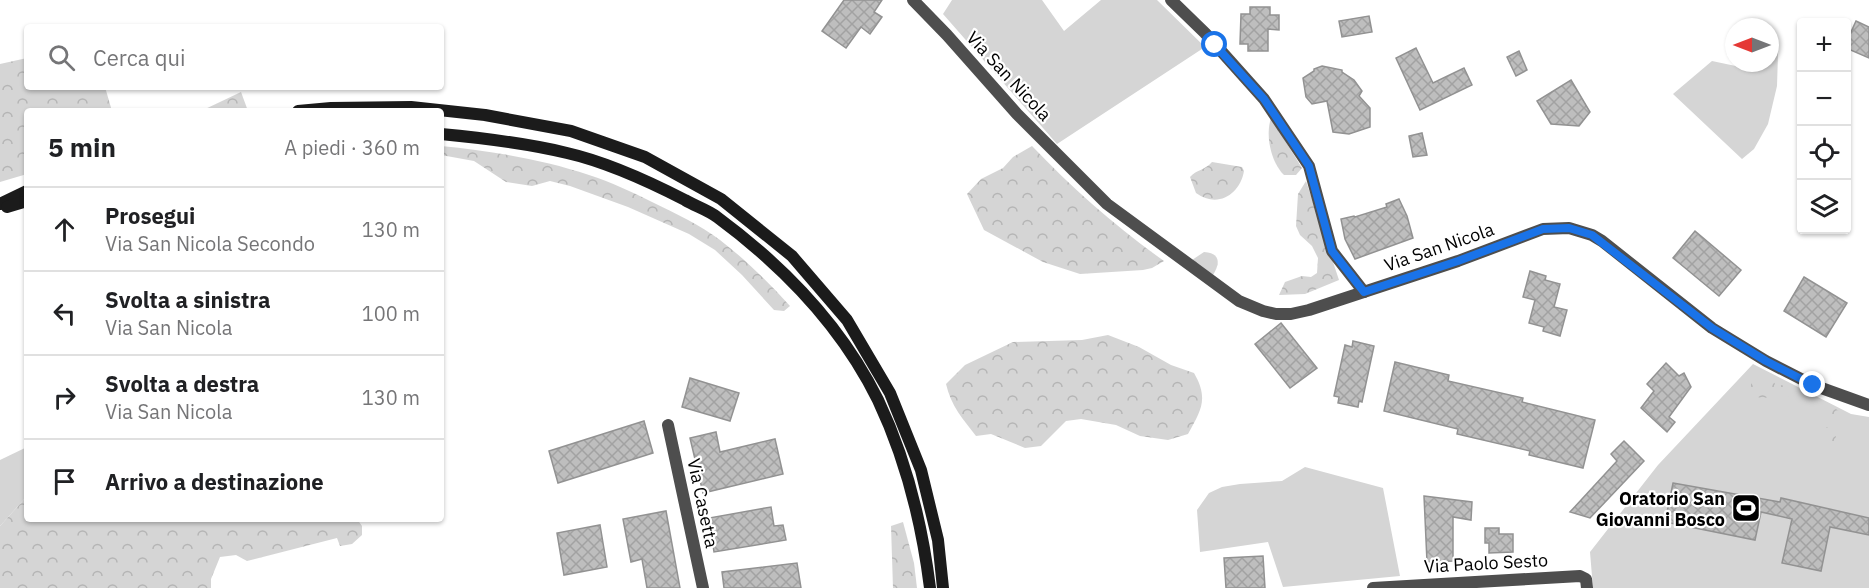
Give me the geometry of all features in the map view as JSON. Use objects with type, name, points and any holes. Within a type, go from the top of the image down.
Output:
[{"type":"main road","points":[[331,108],[420,108]]},
{"type":"main road","points":[[444,111],[485,115],[571,131],[645,157],[721,199],[792,256],[847,320],[890,393],[921,470],[938,540],[943,588]]},
{"type":"main road","points":[[444,134],[488,138],[569,153],[644,179],[716,216],[786,275],[838,334],[878,400],[907,474],[925,549],[930,588]]},
{"type":"main road","points":[[0,204],[24,192]]},
{"type":"main road","points":[[0,209],[24,202]]},
{"type":"street","name":"Via San Nicola","points":[[913,0],[1017,114],[1107,204],[1226,292],[1263,311],[1290,314],[1309,310],[1458,261],[1543,229],[1579,230],[1602,241],[1712,328],[1766,361],[1813,385],[1869,405]]},
{"type":"street","points":[[1171,0],[1264,99],[1309,166],[1332,251],[1364,292]]},
{"type":"street","name":"Via Casetta","points":[[668,425],[703,588]]},
{"type":"street","name":"Via Paolo Sesto","points":[[1375,587],[1581,576],[1586,579],[1587,588]]},
{"type":"green space","points":[[952,0],[1042,0],[1064,31],[1101,0],[1157,0],[1205,47],[1057,144],[943,14]]},
{"type":"green space","points":[[24,59],[24,90],[106,90],[111,108],[24,108],[24,175],[0,182],[0,64]]},
{"type":"green space","points":[[1712,61],[1725,64],[1725,72],[1777,72],[1777,86],[1768,124],[1754,149],[1742,159],[1673,94]]},
{"type":"green space","points":[[241,92],[247,108],[207,108]]},
{"type":"green space","points":[[1271,118],[1302,168],[1296,175],[1284,175],[1279,170],[1270,148]]},
{"type":"green space","points":[[444,146],[497,153],[553,164],[629,191],[687,219],[720,240],[739,255],[790,306],[784,311],[774,310],[715,250],[689,234],[628,207],[570,186],[550,181],[532,186],[506,182],[474,161],[444,156]]},
{"type":"green space","points":[[1032,146],[1095,206],[1164,261],[1143,270],[1080,274],[1043,262],[984,230],[967,194],[981,179],[1003,168],[1013,157]]},
{"type":"green space","points":[[1212,162],[1242,167],[1244,171],[1238,186],[1227,197],[1212,200],[1196,193],[1190,177]]},
{"type":"green space","points":[[1306,181],[1339,280],[1305,294],[1279,295],[1285,282],[1302,276],[1311,277],[1317,273],[1318,258],[1312,246],[1300,235],[1296,226],[1298,194]]},
{"type":"green space","points":[[1204,252],[1214,254],[1218,260],[1213,275],[1192,260]]},
{"type":"green space","points":[[1108,335],[1139,347],[1171,365],[1194,373],[1199,382],[1202,404],[1188,434],[1168,440],[1140,436],[1116,425],[1081,419],[1066,421],[1041,446],[1025,448],[991,434],[976,436],[958,412],[948,392],[946,384],[965,365],[1013,342],[1082,340]]},
{"type":"green space","name":"Oratorio San Giovanni Bosco","points":[[1753,364],[1851,414],[1869,417],[1869,588],[1593,588],[1590,552],[1658,465]]},
{"type":"green space","points":[[1763,374],[1771,378],[1775,386],[1771,394],[1763,398],[1755,394],[1751,386],[1755,378]]},
{"type":"green space","points":[[1783,385],[1788,387],[1790,392],[1788,397],[1783,399],[1778,397],[1776,392],[1778,387]]},
{"type":"green space","points":[[1832,408],[1840,416],[1832,424],[1824,416]]},
{"type":"green space","points":[[1827,427],[1833,430],[1836,436],[1833,442],[1827,445],[1821,442],[1818,436],[1821,430]]},
{"type":"green space","points":[[24,448],[24,499],[0,526],[0,460]]},
{"type":"green space","points":[[1305,467],[1383,488],[1400,576],[1283,587],[1268,542],[1200,552],[1197,510],[1209,493],[1222,487],[1240,484],[1282,481]]},
{"type":"green space","points":[[24,499],[24,522],[359,522],[362,526],[362,535],[352,544],[340,546],[337,538],[247,561],[236,555],[220,557],[211,579],[211,588],[0,588],[0,526]]},
{"type":"green space","points":[[903,522],[914,563],[917,588],[893,588],[891,526]]},
{"type":"building","points":[[844,0],[882,0],[874,12],[882,17],[870,34],[861,27],[846,48],[822,31]]},
{"type":"building","points":[[1250,7],[1270,7],[1270,15],[1279,15],[1279,30],[1268,29],[1268,51],[1248,51],[1248,44],[1240,44],[1241,14],[1250,14]]},
{"type":"building","points":[[1369,16],[1372,32],[1342,37],[1339,21]]},
{"type":"building","points":[[1856,21],[1869,27],[1869,58],[1851,50],[1851,32]]},
{"type":"building","points":[[1416,48],[1433,83],[1464,68],[1472,85],[1420,110],[1396,58]]},
{"type":"building","points":[[1519,51],[1527,70],[1516,76],[1507,57]]},
{"type":"building","points":[[1322,66],[1342,70],[1354,80],[1362,91],[1359,96],[1370,108],[1370,127],[1349,134],[1333,132],[1327,101],[1312,104],[1306,97],[1303,78]]},
{"type":"building","points":[[1571,80],[1590,112],[1579,126],[1551,124],[1537,101]]},
{"type":"building","points":[[1422,133],[1427,155],[1413,157],[1409,136]]},
{"type":"building","points":[[1399,199],[1413,238],[1355,259],[1345,239],[1341,219],[1387,207],[1386,204]]},
{"type":"building","points":[[1695,231],[1741,270],[1719,296],[1673,258]]},
{"type":"building","points":[[1530,271],[1546,276],[1545,280],[1560,284],[1554,307],[1567,310],[1560,336],[1543,331],[1544,327],[1529,323],[1535,300],[1523,297]]},
{"type":"building","points":[[1804,277],[1847,303],[1826,337],[1784,311]]},
{"type":"building","points":[[1281,323],[1317,368],[1290,388],[1255,344]]},
{"type":"building","points":[[1353,341],[1374,346],[1362,402],[1359,401],[1358,407],[1338,403],[1339,397],[1334,396],[1345,345],[1352,347]]},
{"type":"building","points":[[1395,362],[1449,375],[1448,381],[1523,398],[1522,402],[1595,420],[1583,468],[1529,455],[1530,451],[1457,434],[1458,429],[1384,411]]},
{"type":"building","points":[[1666,363],[1679,376],[1684,373],[1691,387],[1669,417],[1675,422],[1667,432],[1641,408],[1654,391],[1647,384]]},
{"type":"building","points":[[690,378],[739,393],[730,421],[682,407]]},
{"type":"building","points":[[644,421],[653,453],[558,483],[549,451]]},
{"type":"building","points":[[716,432],[720,452],[775,439],[783,474],[703,493],[690,438]]},
{"type":"building","points":[[1624,441],[1644,461],[1590,518],[1570,512],[1617,461],[1611,454]]},
{"type":"building","points":[[1673,483],[1780,502],[1781,498],[1869,518],[1869,535],[1830,527],[1821,571],[1782,563],[1792,519],[1761,512],[1755,540],[1665,522]]},
{"type":"building","points":[[1424,496],[1472,502],[1471,520],[1453,517],[1453,561],[1427,562]]},
{"type":"building","points":[[771,507],[774,526],[783,525],[786,540],[714,552],[709,518]]},
{"type":"building","points":[[666,511],[680,588],[647,588],[642,559],[631,562],[623,519]]},
{"type":"building","points":[[600,525],[607,567],[564,575],[557,533]]},
{"type":"building","points":[[1485,528],[1499,528],[1499,534],[1513,534],[1513,552],[1489,553],[1489,543],[1485,543]]},
{"type":"building","points":[[1263,556],[1265,588],[1226,588],[1224,558]]},
{"type":"building","points":[[797,563],[801,588],[724,588],[722,572]]},
{"type":"place","name":"Oratorio San Giovanni Bosco","points":[[1746,508]]},
{"type":"route","points":[[1215,45],[1264,99],[1309,166],[1332,251],[1364,292],[1458,261],[1543,229],[1579,230],[1602,241],[1712,328],[1766,361],[1813,385]]}]
